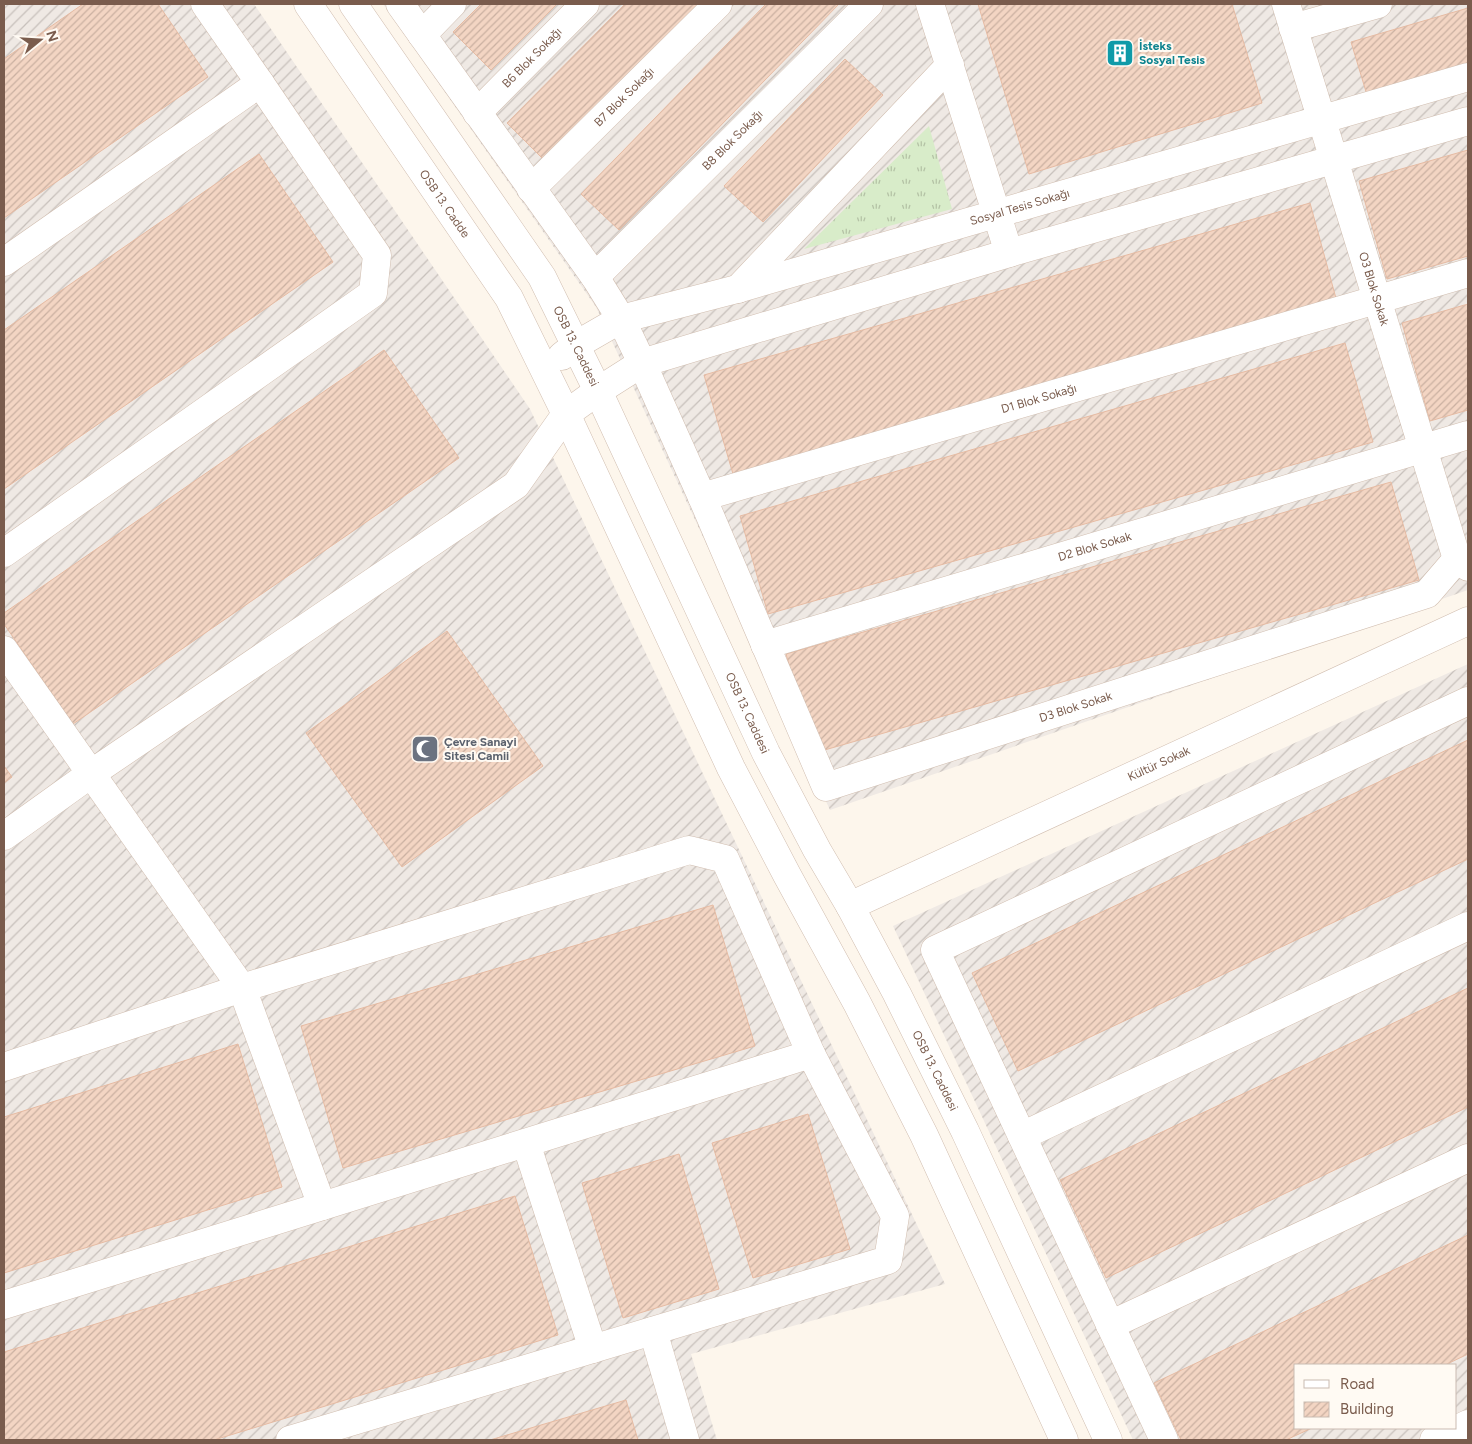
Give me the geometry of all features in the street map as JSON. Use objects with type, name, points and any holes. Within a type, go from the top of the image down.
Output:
[{"type":"street","points":[[4,553],[373,294],[377,255],[205,4]]},
{"type":"street","name":"OSB 13. Cadde","points":[[308,4],[510,298],[566,414]]},
{"type":"street","name":"OSB 13. Caddesi","points":[[353,4],[542,277],[598,391],[766,753],[817,850],[850,906],[897,994],[965,1131],[1108,1440]]},
{"type":"street","points":[[400,4],[595,276],[621,319],[702,497],[765,645]]},
{"type":"street","points":[[422,35],[452,4]]},
{"type":"street","name":"B6 Blok Sokağı","points":[[477,113],[585,4]]},
{"type":"street","name":"B7 Blok Sokağı","points":[[531,189],[718,4]]},
{"type":"street","name":"B8 Blok Sokağı","points":[[595,276],[869,4]]},
{"type":"street","points":[[930,4],[1009,253]]},
{"type":"street","points":[[1289,16],[1378,4]]},
{"type":"street","name":"O3 Blok Sokak","points":[[1289,16],[1423,448],[1463,563]]},
{"type":"street","points":[[737,289],[950,65]]},
{"type":"street","name":"Sosyal Tesis Sokağı","points":[[544,368],[576,345],[621,319],[737,289],[1468,77]]},
{"type":"street","points":[[4,262],[260,83]]},
{"type":"street","points":[[4,836],[92,773],[516,485],[566,414],[598,391],[642,364],[1009,253],[1468,121]]},
{"type":"street","name":"D1 Blok Sokağı","points":[[702,497],[1468,274]]},
{"type":"street","points":[[566,414],[731,768],[857,1003],[924,1135],[1064,1440]]},
{"type":"street","name":"D2 Blok Sokak","points":[[765,645],[1468,435]]},
{"type":"street","name":"D3 Blok Sokak","points":[[765,645],[826,787],[1427,594],[1463,563]]},
{"type":"street","name":"Kültür Sokak","points":[[850,906],[1468,621]]},
{"type":"street","points":[[4,650],[242,988],[322,1206]]},
{"type":"street","points":[[1164,1440],[935,950],[1468,701]]},
{"type":"street","points":[[4,1067],[242,988],[689,850],[725,859],[812,1054],[895,1216],[888,1260],[290,1440]]},
{"type":"street","points":[[1022,1136],[1468,926]]},
{"type":"street","points":[[4,1305],[812,1054]]},
{"type":"street","points":[[526,1143],[593,1349]]},
{"type":"street","points":[[1110,1325],[1468,1158]]},
{"type":"street","points":[[653,1331],[686,1440]]},
{"type":"street","points":[[1434,1440],[1468,1424]]},
{"type":"shaded area","points":[[4,4],[254,4],[530,409],[945,1284],[691,1354],[717,1440],[4,1440]]},
{"type":"shaded area","points":[[383,4],[1468,4],[1468,590],[830,810],[596,307]]},
{"type":"shaded area","points":[[1468,664],[1468,1440],[1133,1440],[893,926]]},
{"type":"green space","points":[[929,126],[952,209],[804,249]]},
{"type":"building","points":[[83,4],[158,4],[208,77],[4,218],[4,59]]},
{"type":"building","points":[[481,4],[557,4],[491,70],[453,32]]},
{"type":"building","points":[[625,4],[700,4],[545,161],[507,123]]},
{"type":"building","points":[[766,4],[839,4],[619,230],[581,194]]},
{"type":"building","name":"İsteks Sosyal Tesis","points":[[978,4],[1232,4],[1262,103],[1029,174]]},
{"type":"building","points":[[1468,8],[1468,66],[1367,95],[1351,42]]},
{"type":"building","points":[[845,59],[883,95],[763,222],[724,186]]},
{"type":"building","points":[[1468,150],[1468,256],[1387,279],[1359,181]]},
{"type":"building","points":[[259,154],[333,262],[4,489],[4,330]]},
{"type":"building","points":[[1310,203],[1337,302],[733,474],[704,375]]},
{"type":"building","points":[[1468,304],[1468,410],[1430,421],[1402,323]]},
{"type":"building","points":[[1345,343],[1373,442],[768,614],[740,516]]},
{"type":"building","points":[[384,350],[459,458],[73,724],[4,624],[4,613]]},
{"type":"building","points":[[1391,482],[1419,580],[814,753],[786,654]]},
{"type":"building","name":"Çevre Sanayi Sitesi Camii","points":[[447,631],[543,766],[402,867],[306,733]]},
{"type":"building","points":[[1468,740],[1468,859],[1018,1071],[972,973]]},
{"type":"building","points":[[4,766],[12,777],[4,783]]},
{"type":"building","points":[[713,905],[755,1046],[343,1168],[301,1026]]},
{"type":"building","points":[[1468,988],[1468,1107],[1106,1278],[1060,1180]]},
{"type":"building","points":[[238,1044],[282,1187],[4,1273],[4,1117]]},
{"type":"building","points":[[808,1114],[850,1249],[753,1278],[712,1143]]},
{"type":"building","points":[[679,1154],[719,1289],[623,1318],[582,1183]]},
{"type":"building","points":[[515,1196],[558,1335],[214,1440],[4,1440],[4,1352]]},
{"type":"building","points":[[1468,1235],[1468,1354],[1447,1364],[1294,1364],[1294,1429],[1310,1429],[1286,1440],[1181,1440],[1154,1383]]},
{"type":"building","points":[[626,1400],[638,1440],[490,1440]]},
{"type":"place","name":"İsteks Sosyal Tesis","points":[[1120,53]]},
{"type":"place","name":"Çevre Sanayi Sitesi Camii","points":[[425,749]]}]
